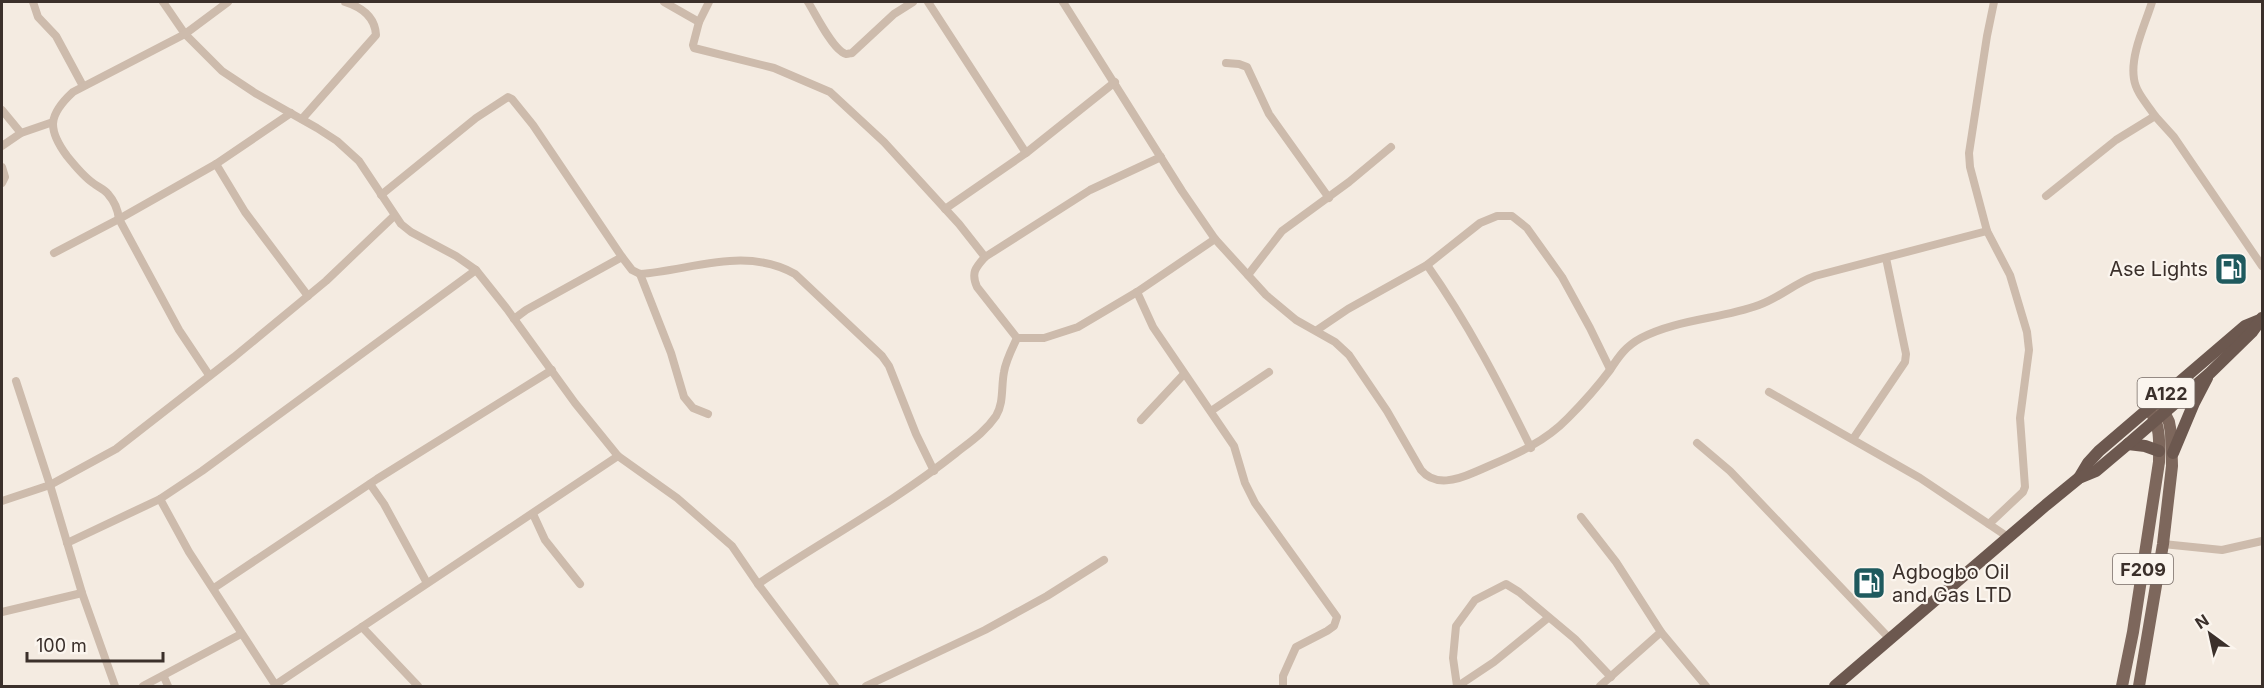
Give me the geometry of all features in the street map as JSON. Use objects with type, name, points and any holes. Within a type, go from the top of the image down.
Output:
[{"type":"highway","name":"A122","points":[[1835,687],[2079,478],[2096,471],[2128,444],[2156,410],[2245,326],[2262,318],[2252,332],[2210,373],[2156,410],[2088,463],[2079,478]]},
{"type":"highway","points":[[2173,453],[2194,403],[2210,373]]},
{"type":"highway","points":[[2128,444],[2159,451]]},
{"type":"main road","points":[[2156,410],[2159,451]]},
{"type":"main road","points":[[2156,410],[2171,433],[2173,453]]},
{"type":"main road","name":"F209","points":[[2122,687],[2149,534],[2159,451]]},
{"type":"main road","name":"F209","points":[[2139,687],[2163,544],[2173,453]]},
{"type":"street","points":[[33,2],[38,17],[56,36],[83,86]]},
{"type":"street","points":[[163,2],[185,34],[222,71],[337,141],[359,161],[394,216],[411,232],[456,256],[476,270],[575,403],[618,456],[677,498],[732,546],[834,687]]},
{"type":"street","points":[[210,375],[179,330],[119,219],[115,204],[107,192],[78,170],[54,135],[53,122],[61,104],[83,86],[185,34],[228,2]]},
{"type":"street","points":[[302,119],[375,35],[373,22],[364,10],[345,2]]},
{"type":"street","points":[[664,2],[699,22]]},
{"type":"street","points":[[709,2],[699,22],[694,48],[774,68],[830,92],[884,142],[985,257]]},
{"type":"street","points":[[808,2],[834,43],[841,52],[846,54],[852,53],[894,15],[913,2]]},
{"type":"street","points":[[928,2],[1026,153]]},
{"type":"street","points":[[1063,2],[1182,191],[1215,239],[1266,295],[1296,320],[1317,330],[1349,355],[1426,476],[1436,480],[1460,478],[1531,448],[1546,439],[1568,418],[1629,345],[1653,333],[1759,305],[1815,276],[1987,231]]},
{"type":"street","points":[[1989,524],[2023,492],[2025,487],[2020,418],[2030,350],[2021,307],[2010,275],[1987,231],[1970,167],[1969,153],[1994,2]]},
{"type":"street","points":[[2152,2],[2136,55],[2134,80],[2138,90],[2186,155],[2262,266]]},
{"type":"street","points":[[1226,63],[1247,67],[1269,114],[1329,198]]},
{"type":"street","points":[[945,209],[1026,153],[1115,82]]},
{"type":"street","points":[[381,195],[476,118],[508,98],[512,99],[533,124],[632,270],[640,274],[723,260],[756,261],[780,265],[795,273],[882,356],[889,366],[916,434],[934,471]]},
{"type":"street","points":[[2,110],[21,133]]},
{"type":"street","points":[[54,253],[216,164],[291,113]]},
{"type":"street","points":[[2046,196],[2116,140],[2155,116]]},
{"type":"street","points":[[2,146],[21,133],[53,122]]},
{"type":"street","points":[[1248,275],[1282,231],[1329,198],[1391,147]]},
{"type":"street","points":[[1161,157],[1090,190],[985,257],[975,268],[973,277],[984,297],[1017,338],[1034,340],[1059,335],[1088,322],[1137,292],[1215,239]]},
{"type":"street","points":[[216,164],[245,212],[308,296]]},
{"type":"street","points":[[2,167],[5,177],[2,183]]},
{"type":"street","points":[[2,501],[50,485],[116,449],[308,296],[372,239],[394,216]]},
{"type":"street","points":[[1317,330],[1348,309],[1427,265],[1480,223],[1497,216],[1512,216],[1527,228],[1563,278],[1610,369]]},
{"type":"street","points":[[514,319],[526,310],[622,257]]},
{"type":"street","points":[[1853,439],[1905,362],[1906,354],[1886,258]]},
{"type":"street","points":[[1427,265],[1471,332],[1531,448]]},
{"type":"street","points":[[67,543],[160,499],[212,464],[476,270]]},
{"type":"street","points":[[640,274],[671,353],[684,398],[693,408],[708,414]]},
{"type":"street","points":[[1137,292],[1153,327],[1234,446],[1245,483],[1256,503],[1337,617],[1334,626],[1296,647],[1283,676],[1283,687]]},
{"type":"street","points":[[758,584],[809,550],[887,504],[974,440],[997,414],[1003,396],[1006,361],[1017,338]]},
{"type":"street","points":[[214,588],[370,484],[552,370]]},
{"type":"street","points":[[1211,411],[1269,372]]},
{"type":"street","points":[[1141,420],[1184,374]]},
{"type":"street","points":[[16,381],[82,593],[115,687]]},
{"type":"street","points":[[1768,392],[1920,478],[2008,537]]},
{"type":"street","points":[[1697,443],[1730,471],[1890,639]]},
{"type":"street","points":[[160,499],[189,552],[275,686],[618,456]]},
{"type":"street","points":[[370,484],[384,504],[427,583]]},
{"type":"street","points":[[533,514],[545,540],[580,584]]},
{"type":"street","points":[[1581,517],[1616,562],[1660,632],[1706,687]]},
{"type":"street","points":[[2163,544],[2222,550],[2262,541]]},
{"type":"street","points":[[866,687],[994,626],[1104,560]]},
{"type":"street","points":[[1548,618],[1494,662],[1457,687],[1453,658],[1456,626],[1475,600],[1509,585],[1575,639],[1611,677]]},
{"type":"street","points":[[2,612],[82,593]]},
{"type":"street","points":[[362,627],[418,687]]},
{"type":"street","points":[[1600,687],[1660,632]]},
{"type":"street","points":[[143,687],[241,634]]},
{"type":"street","points":[[164,677],[168,687]]},
{"type":"place","name":"Ase Lights","points":[[2231,269]]},
{"type":"place","name":"Agbogbo Oil and Gas LTD","points":[[1869,583]]}]
